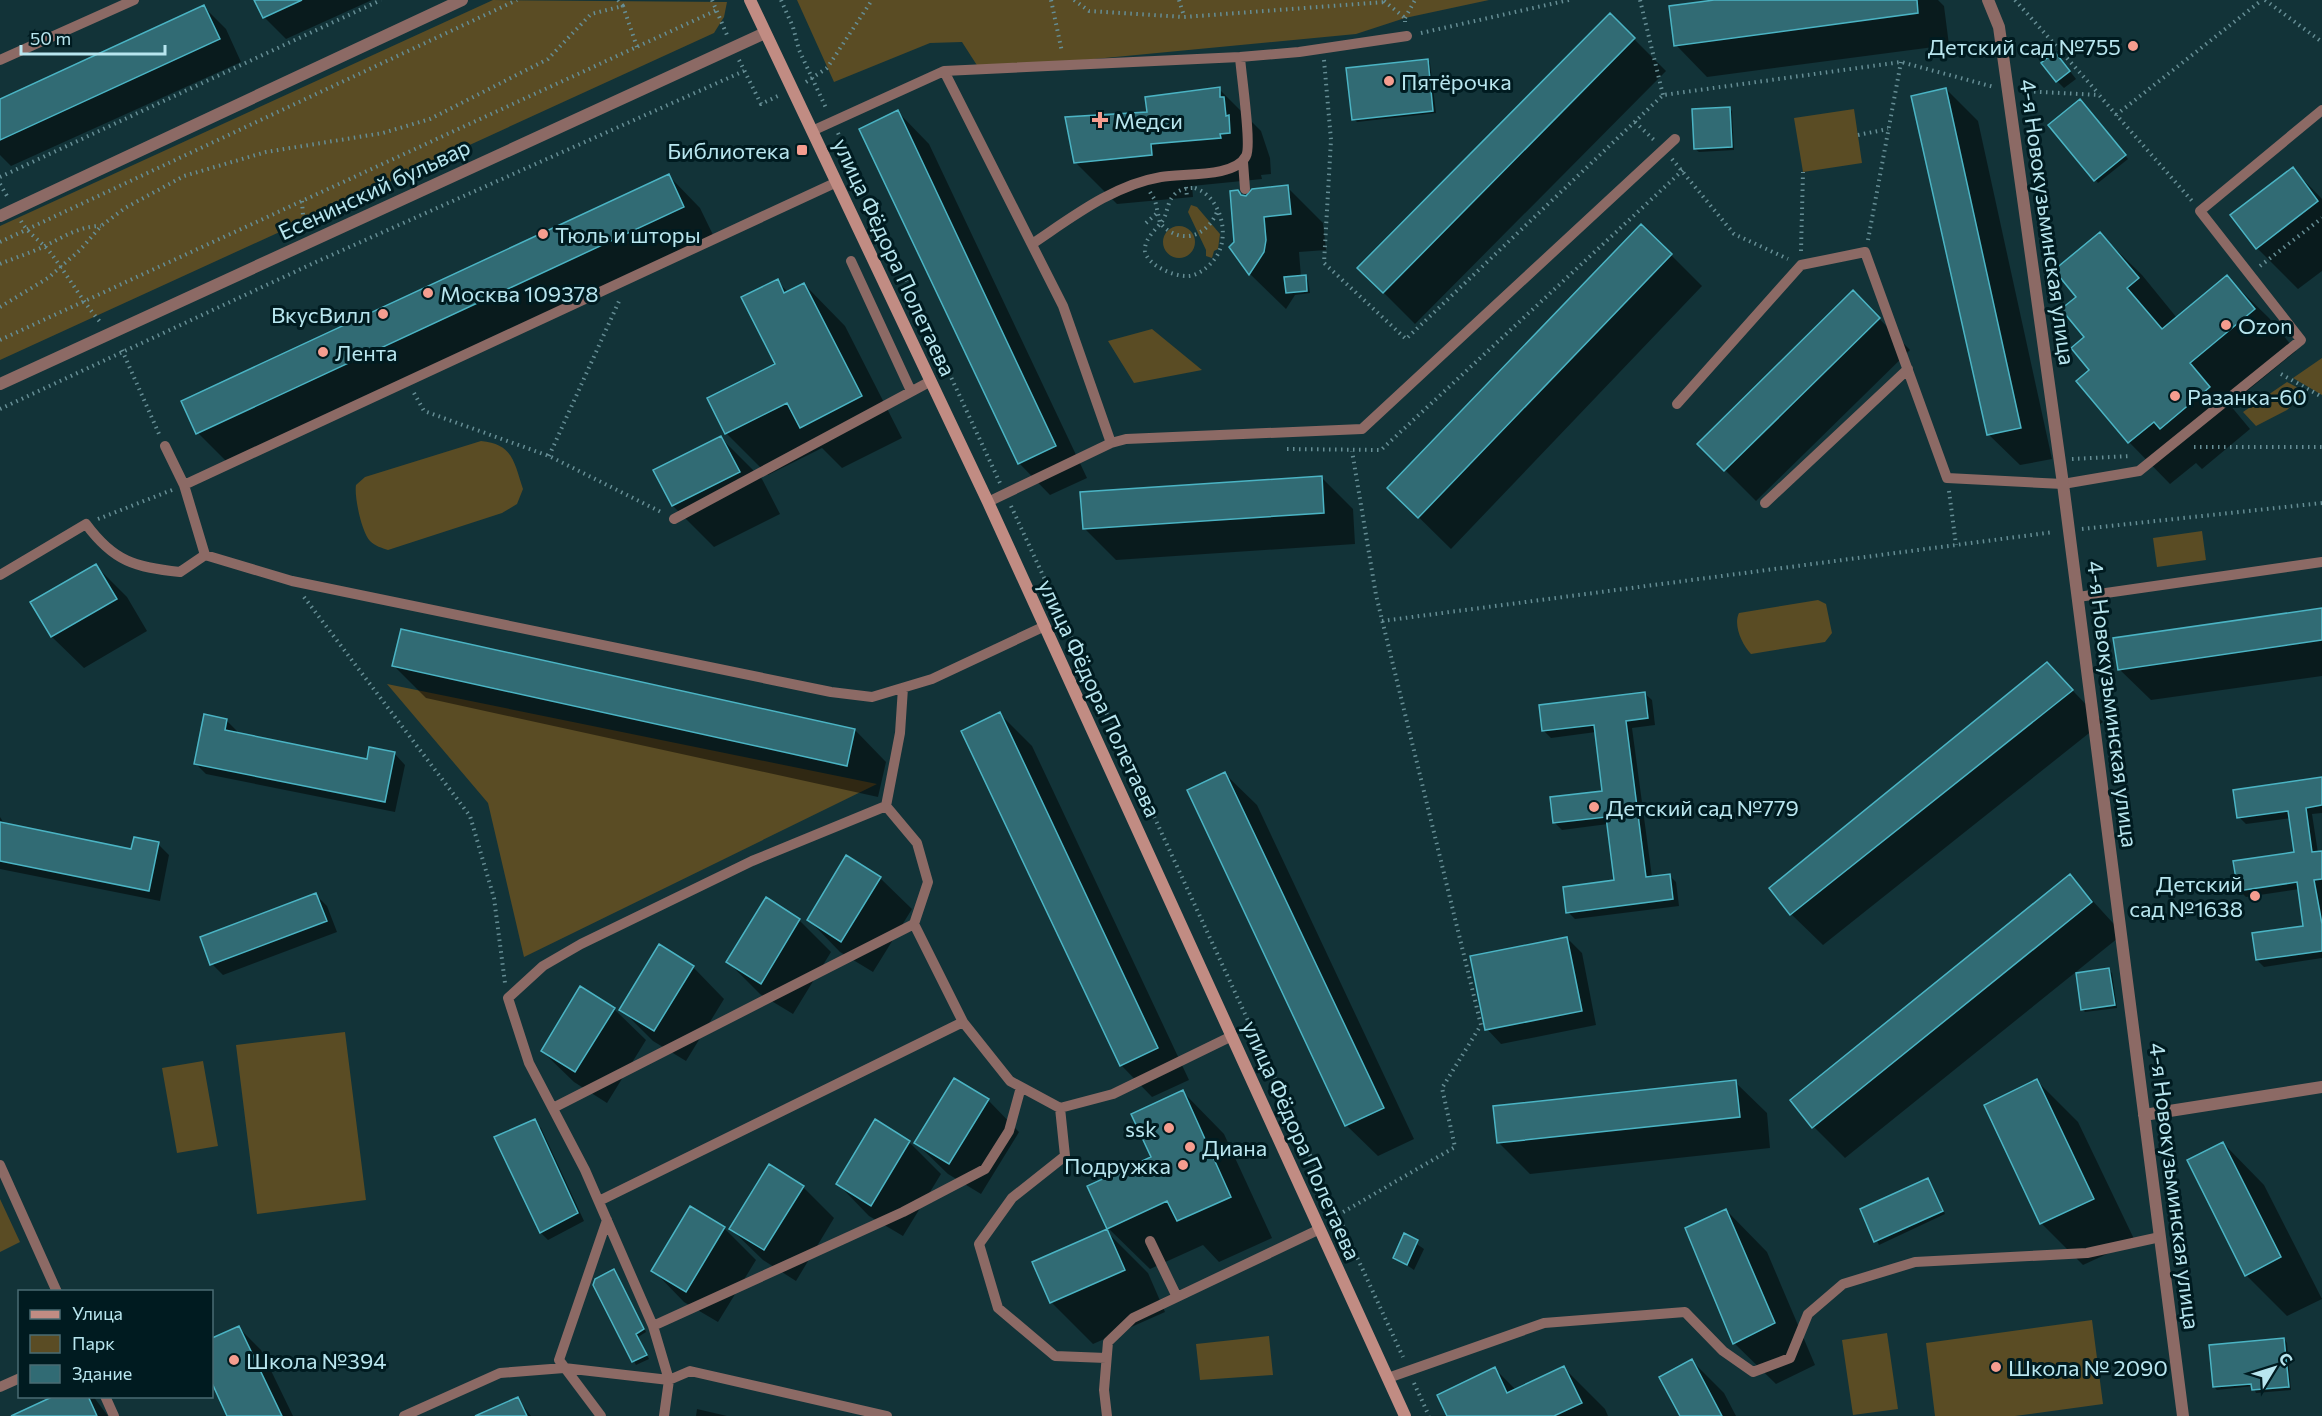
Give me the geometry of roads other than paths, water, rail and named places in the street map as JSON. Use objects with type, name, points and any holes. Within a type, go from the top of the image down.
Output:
[{"type":"main road","name":"улица Фёдора Полетаева","points":[[750,0],[988,502],[1405,1416]]},
{"type":"street","points":[[0,216],[462,0]]},
{"type":"street","name":"4-я Новокузьминская улица","points":[[1988,0],[1999,27],[2060,459],[2183,1416]]},
{"type":"street","name":"Есенинский бульвар","points":[[0,384],[765,33]]},
{"type":"street","points":[[2144,1114],[2322,1087]]},
{"type":"lane","points":[[0,60],[134,0]]},
{"type":"lane","points":[[812,131],[944,71],[1240,57],[1407,36]]},
{"type":"lane","points":[[1240,57],[1248,151],[1243,162],[1245,189]]},
{"type":"lane","points":[[944,71],[1063,306],[1111,443]]},
{"type":"lane","points":[[1677,404],[1801,266],[1865,252],[1947,478],[2063,484],[2139,471],[2301,340],[2200,211],[2322,110]]},
{"type":"lane","points":[[988,502],[1111,443],[1126,439],[1362,429],[1675,139]]},
{"type":"lane","points":[[1032,244],[1089,206],[1139,183],[1163,177],[1228,170],[1243,162]]},
{"type":"lane","points":[[184,485],[837,182]]},
{"type":"lane","points":[[851,261],[911,392]]},
{"type":"lane","points":[[1765,503],[1908,369]]},
{"type":"lane","points":[[674,519],[931,381]]},
{"type":"lane","points":[[165,446],[184,485],[205,555]]},
{"type":"lane","points":[[0,575],[87,524],[103,546],[142,568],[180,572],[205,555]]},
{"type":"lane","points":[[205,555],[292,581],[831,692],[872,697],[932,679],[1045,626]]},
{"type":"lane","points":[[2078,597],[2322,562]]},
{"type":"lane","points":[[886,806],[900,734],[903,688]]},
{"type":"lane","points":[[553,1108],[914,924],[928,882],[917,843],[886,806]]},
{"type":"lane","points":[[664,1416],[669,1380],[653,1326],[599,1201],[529,1063],[508,998],[543,966],[581,944],[752,861],[886,806]]},
{"type":"lane","points":[[914,924],[963,1022],[1010,1081],[1060,1108],[1113,1094],[1232,1036]]},
{"type":"lane","points":[[599,1201],[963,1022]]},
{"type":"lane","points":[[653,1326],[892,1216],[986,1169],[1010,1131],[1021,1087]]},
{"type":"lane","points":[[1060,1108],[1065,1156],[1012,1198],[979,1244],[998,1308],[1055,1356],[1107,1358]]},
{"type":"lane","points":[[0,1165],[56,1290]]},
{"type":"lane","points":[[601,1416],[559,1360],[607,1220]]},
{"type":"lane","points":[[1107,1416],[1104,1390],[1108,1342],[1133,1318],[1320,1229]]},
{"type":"lane","points":[[1388,1378],[1544,1323],[1685,1312],[1723,1351],[1753,1372],[1790,1358],[1808,1314],[1842,1284],[1915,1262],[2087,1252],[2160,1237]]},
{"type":"lane","points":[[1150,1241],[1177,1297]]},
{"type":"lane","points":[[404,1416],[500,1373],[564,1368],[669,1380],[690,1371],[887,1416]]},
{"type":"lane","points":[[0,1387],[18,1379]]},
{"type":"lane","points":[[106,1398],[114,1416]]},
{"type":"place","name":"Детский сад №755","points":[[2133,46]]},
{"type":"place","name":"Пятёрочка","points":[[1389,81]]},
{"type":"place","name":"Медси","points":[[1100,120]]},
{"type":"place","name":"Библиотека","points":[[802,150]]},
{"type":"place","name":"Тюль и шторы","points":[[543,234]]},
{"type":"place","name":"Москва 109378","points":[[428,293]]},
{"type":"place","name":"ВкусВилл","points":[[383,314]]},
{"type":"place","name":"Ozon","points":[[2226,325]]},
{"type":"place","name":"Лента","points":[[323,352]]},
{"type":"place","name":"Разанка-60","points":[[2175,396]]},
{"type":"place","name":"Детский сад №779","points":[[1594,807]]},
{"type":"place","name":"Детский сад №1638","points":[[2255,896]]},
{"type":"place","name":"ssk","points":[[1169,1128]]},
{"type":"place","name":"Диана","points":[[1190,1147]]},
{"type":"place","name":"Подружка","points":[[1183,1165]]},
{"type":"place","name":"Школа №394","points":[[234,1360]]},
{"type":"place","name":"Школа № 2090","points":[[1996,1367]]}]
